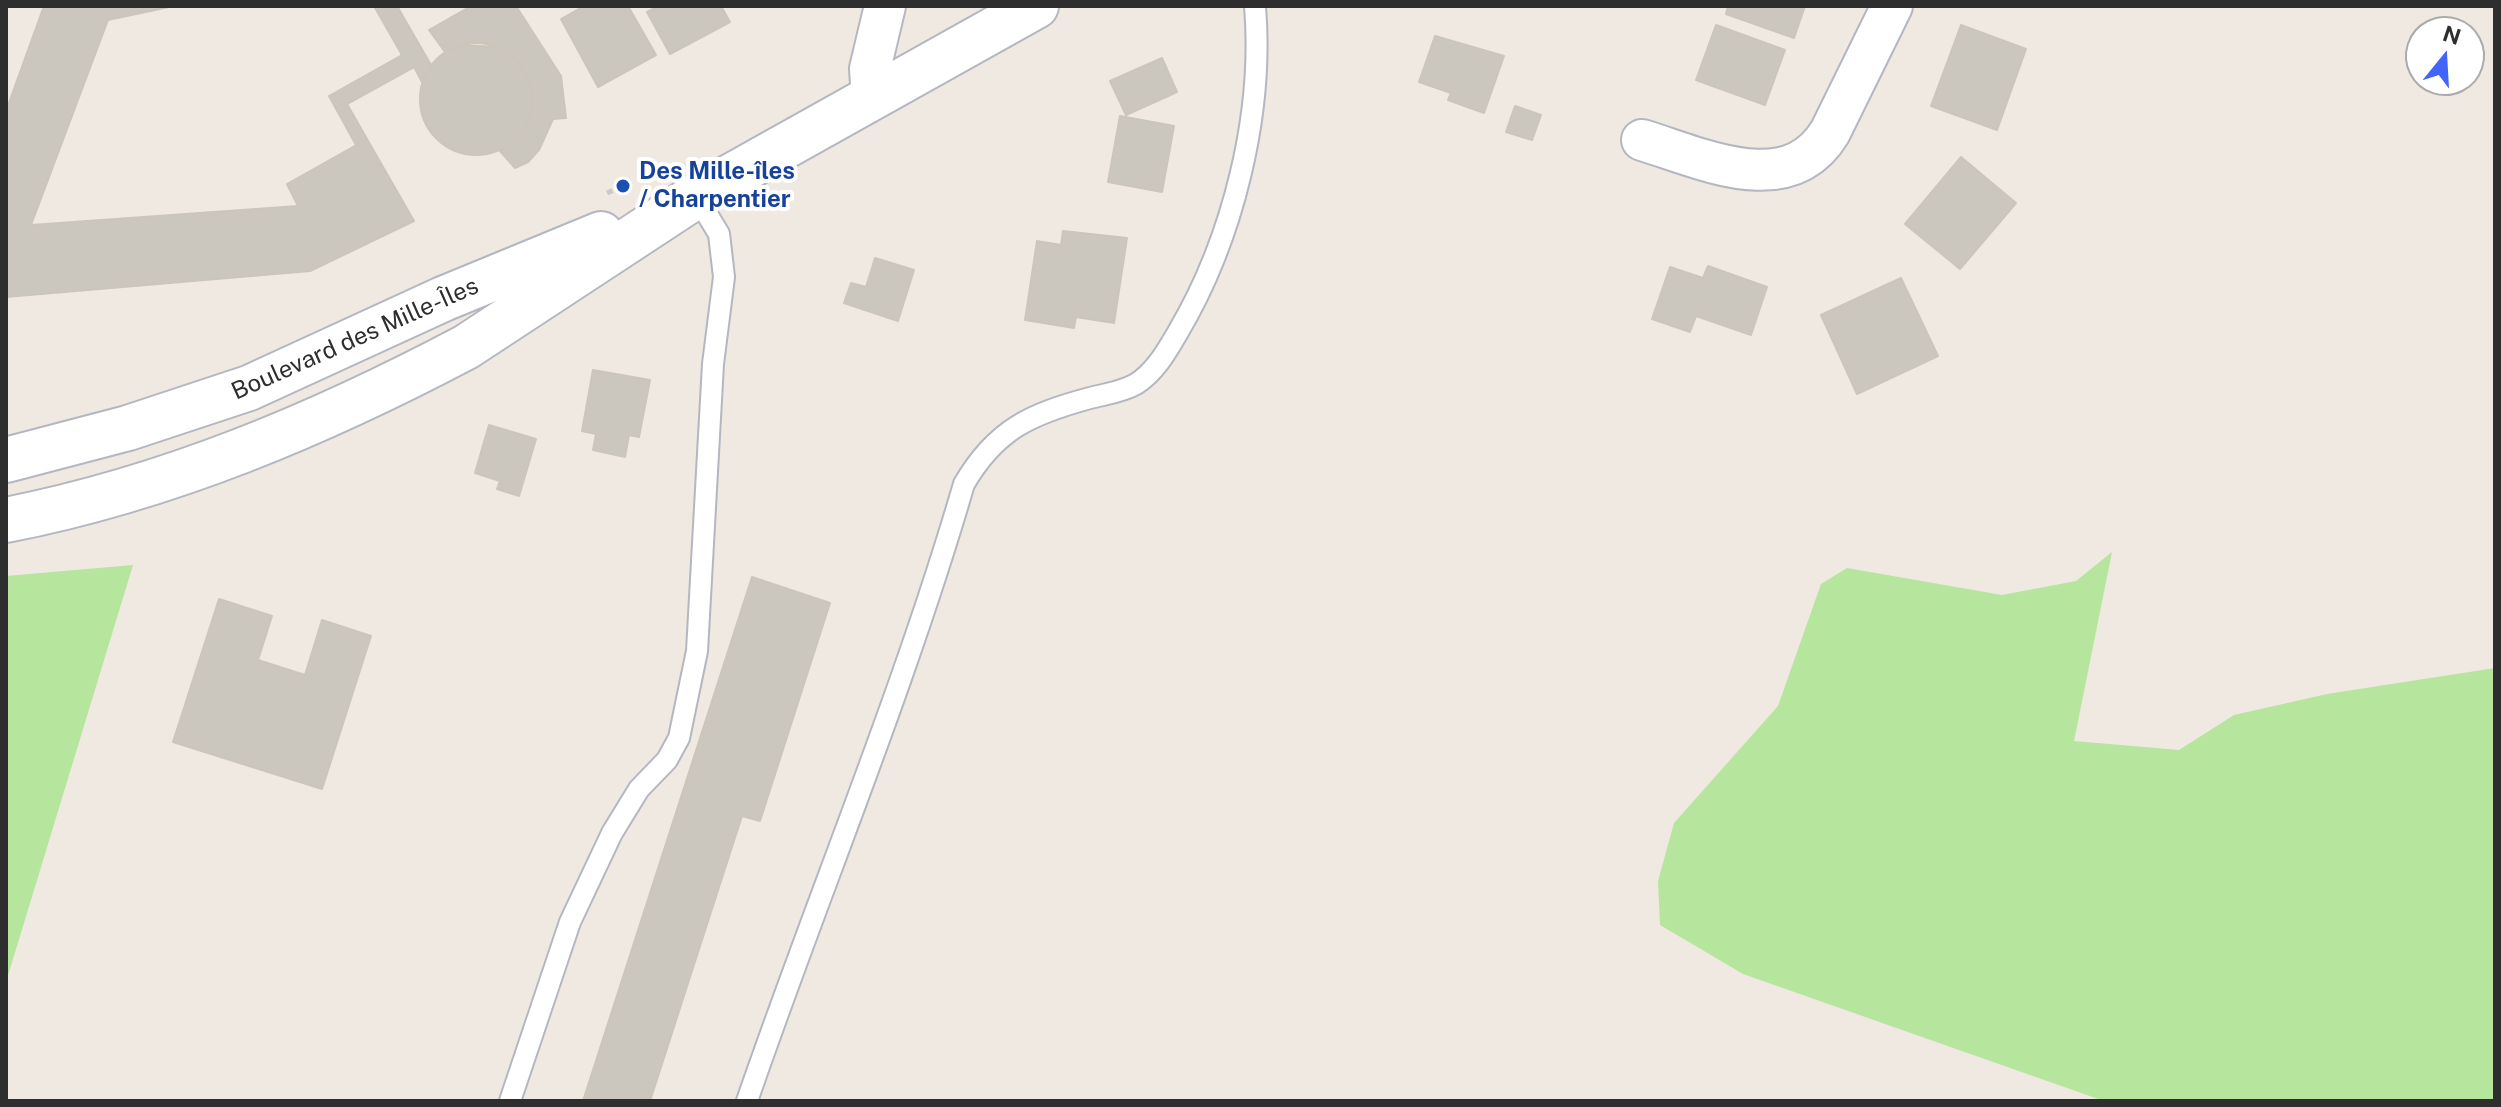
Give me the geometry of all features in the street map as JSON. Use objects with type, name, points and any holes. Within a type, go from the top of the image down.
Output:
[{"type":"street","points":[[872,97],[870,69],[885,6]]},
{"type":"street","name":"Boulevard des Mille-Îles","points":[[6,520],[94,500],[211,464],[330,415],[466,347],[696,196],[1036,6]]},
{"type":"street","points":[[1642,140],[1749,170],[1787,167],[1804,160],[1820,148],[1830,132],[1892,6]]},
{"type":"street","name":"Boulevard des Mille-Îles","points":[[6,460],[128,428],[249,388],[443,299],[696,196]]},
{"type":"lane","points":[[747,1101],[824,883],[896,698],[964,484],[976,464],[1009,429],[1033,417],[1137,383],[1155,367],[1213,266],[1235,195],[1254,89],[1258,42],[1255,6]]},
{"type":"lane","points":[[510,1101],[570,922],[612,833],[639,789],[667,760],[679,738],[692,683],[701,603],[713,364],[724,277],[719,234],[696,196]]},
{"type":"green space","points":[[2112,552],[2074,741],[2179,750],[2234,715],[2327,694],[2495,668],[2495,1101],[2104,1101],[1743,974],[1660,925],[1658,881],[1674,823],[1778,706],[1821,584],[1847,568],[2002,595],[2076,581]]},
{"type":"green space","points":[[133,565],[6,982],[6,576]]},
{"type":"building","points":[[44,6],[174,6],[108,20],[31,225],[298,206],[287,184],[367,139],[414,221],[310,271],[6,297],[6,111]]},
{"type":"building","points":[[374,6],[397,6],[431,65],[422,82],[414,67],[347,104],[367,139],[356,145],[329,96],[402,55]]},
{"type":"building","points":[[471,6],[516,6],[561,76],[566,118],[553,119],[539,150],[528,162],[515,168],[500,151],[515,140],[526,125],[532,108],[531,89],[525,72],[498,47],[461,45],[445,52],[429,30]]},
{"type":"building","points":[[584,6],[628,6],[656,55],[598,87],[561,19]]},
{"type":"building","points":[[659,6],[721,6],[730,22],[670,54],[647,12]]},
{"type":"building","points":[[1728,6],[1805,6],[1794,38],[1726,14]]},
{"type":"building","points":[[1716,25],[1785,50],[1765,105],[1696,80]]},
{"type":"building","points":[[1961,25],[2026,49],[1997,130],[1931,106]]},
{"type":"building","points":[[1435,36],[1504,56],[1484,113],[1448,100],[1451,93],[1419,82]]},
{"type":"building","points":[[476,43],[497,47],[516,59],[528,78],[532,99],[528,120],[516,139],[497,151],[476,155],[455,151],[436,139],[424,120],[420,99],[424,78],[436,59],[455,47]]},
{"type":"building","points":[[1162,58],[1177,92],[1126,115],[1110,81]]},
{"type":"building","points":[[1515,106],[1541,115],[1532,140],[1506,132]]},
{"type":"building","points":[[1120,116],[1174,126],[1162,192],[1108,182]]},
{"type":"building","points":[[1961,157],[2016,203],[1960,269],[1905,224]]},
{"type":"building","points":[[1063,231],[1127,238],[1114,323],[1076,317],[1074,328],[1025,320],[1037,241],[1061,245]]},
{"type":"building","points":[[875,258],[914,270],[898,321],[844,303],[851,283],[866,287]]},
{"type":"building","points":[[1708,266],[1767,287],[1751,335],[1696,316],[1690,332],[1652,319],[1670,267],[1703,278]]},
{"type":"building","points":[[1901,278],[1938,356],[1857,394],[1821,315]]},
{"type":"building","points":[[593,370],[650,380],[639,437],[629,435],[625,457],[593,450],[596,434],[582,431]]},
{"type":"building","points":[[489,425],[536,439],[519,496],[497,489],[500,481],[475,473]]},
{"type":"building","points":[[752,577],[830,603],[760,821],[742,816],[650,1101],[583,1101]]},
{"type":"building","points":[[219,599],[272,616],[258,660],[305,675],[322,620],[371,636],[322,789],[173,742]]},
{"type":"place","name":"Des Mille-îles / Charpentier","points":[[623,186]]}]
